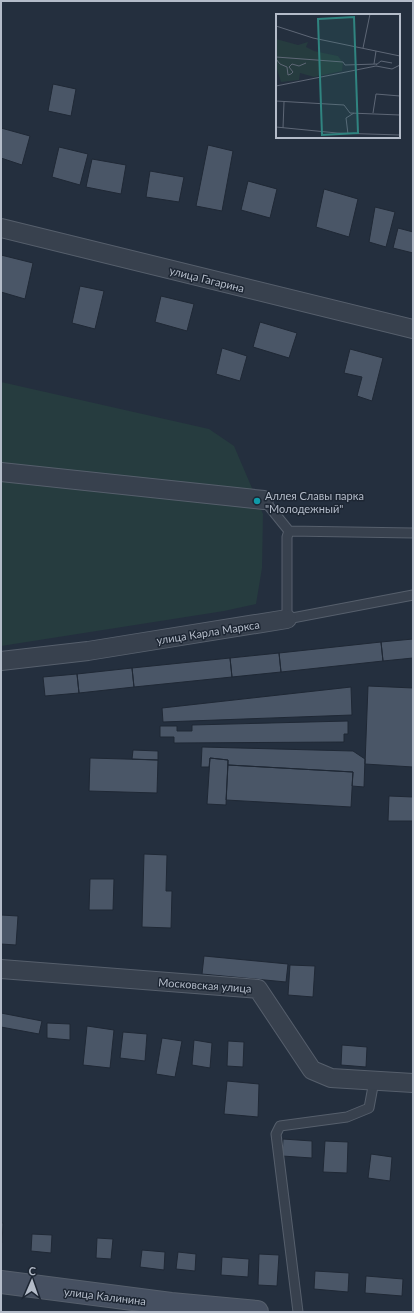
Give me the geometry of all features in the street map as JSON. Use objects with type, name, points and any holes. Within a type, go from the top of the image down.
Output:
[{"type":"street","name":"улица Гагарина","points":[[1,228],[413,329]]},
{"type":"street","points":[[1,472],[264,500]]},
{"type":"street","name":"улица Карла Маркса","points":[[1,661],[88,651],[287,619]]},
{"type":"street","name":"Московская улица","points":[[1,969],[258,989],[312,1070],[331,1078],[413,1083]]},
{"type":"street","name":"улица Калинина","points":[[1,1282],[171,1304],[258,1312]]},
{"type":"lane","points":[[264,500],[289,531]]},
{"type":"lane","points":[[289,531],[413,533]]},
{"type":"lane","points":[[287,619],[287,537],[289,531]]},
{"type":"lane","name":"улица Карла Маркса","points":[[287,619],[413,595]]},
{"type":"lane","points":[[298,1312],[276,1134],[280,1126],[347,1118],[369,1108],[374,1081]]},
{"type":"green space","points":[[1,382],[209,429],[234,446],[263,514],[262,568],[256,604],[224,611],[1,646]]},
{"type":"building","points":[[53,84],[76,89],[71,116],[48,111]]},
{"type":"building","points":[[1,128],[30,136],[22,165],[1,158]]},
{"type":"building","points":[[208,145],[233,151],[222,211],[196,206]]},
{"type":"building","points":[[59,147],[88,154],[80,185],[52,177]]},
{"type":"building","points":[[92,159],[126,165],[121,194],[86,187]]},
{"type":"building","points":[[150,171],[184,177],[179,202],[146,197]]},
{"type":"building","points":[[248,181],[277,189],[270,218],[241,210]]},
{"type":"building","points":[[324,189],[358,199],[349,237],[316,227]]},
{"type":"building","points":[[375,207],[395,212],[386,247],[369,242]]},
{"type":"building","points":[[398,228],[413,232],[413,253],[393,248]]},
{"type":"building","points":[[1,255],[33,263],[25,299],[1,292]]},
{"type":"building","points":[[80,286],[104,291],[95,329],[72,323]]},
{"type":"building","points":[[161,296],[194,304],[187,331],[155,322]]},
{"type":"building","points":[[260,322],[297,333],[289,358],[253,347]]},
{"type":"building","points":[[222,348],[247,356],[240,381],[216,374]]},
{"type":"building","points":[[350,349],[383,358],[372,401],[357,396],[362,377],[344,373]]},
{"type":"building","points":[[413,639],[413,658],[383,661],[381,642]]},
{"type":"building","points":[[381,642],[383,661],[281,672],[279,653]]},
{"type":"building","points":[[279,653],[281,672],[232,677],[230,658]]},
{"type":"building","points":[[230,658],[232,677],[134,687],[132,668]]},
{"type":"building","points":[[132,668],[134,687],[79,693],[77,674]]},
{"type":"building","points":[[77,674],[79,693],[45,696],[43,677]]},
{"type":"building","points":[[368,686],[413,688],[413,767],[365,764]]},
{"type":"building","points":[[351,687],[352,715],[163,722],[162,708]]},
{"type":"building","points":[[348,721],[348,734],[344,734],[344,742],[174,743],[174,737],[160,737],[160,726],[177,726],[177,731],[192,731],[192,725]]},
{"type":"building","points":[[202,747],[353,751],[365,759],[364,787],[352,786],[353,772],[228,765],[228,760],[210,758],[209,767],[201,767]]},
{"type":"building","points":[[133,750],[158,751],[158,760],[132,759]]},
{"type":"building","points":[[90,758],[158,760],[157,793],[89,791]]},
{"type":"building","points":[[210,758],[228,760],[226,805],[207,804]]},
{"type":"building","points":[[228,765],[353,772],[351,807],[226,800]]},
{"type":"building","points":[[389,796],[413,797],[413,821],[388,821]]},
{"type":"building","points":[[144,854],[167,855],[166,891],[172,891],[171,928],[142,927]]},
{"type":"building","points":[[90,879],[114,879],[113,910],[89,910]]},
{"type":"building","points":[[1,915],[18,916],[16,945],[1,944]]},
{"type":"building","points":[[204,956],[288,964],[286,982],[202,974]]},
{"type":"building","points":[[290,965],[315,966],[313,997],[288,995]]},
{"type":"building","points":[[1,1013],[42,1021],[39,1034],[1,1027]]},
{"type":"building","points":[[47,1023],[70,1024],[70,1040],[47,1038]]},
{"type":"building","points":[[87,1026],[114,1030],[110,1068],[83,1065]]},
{"type":"building","points":[[123,1032],[147,1034],[145,1061],[120,1058]]},
{"type":"building","points":[[162,1038],[182,1041],[175,1077],[156,1074]]},
{"type":"building","points":[[194,1040],[212,1043],[210,1068],[192,1065]]},
{"type":"building","points":[[228,1041],[244,1042],[243,1067],[227,1066]]},
{"type":"building","points":[[342,1045],[367,1047],[366,1067],[341,1065]]},
{"type":"building","points":[[227,1081],[259,1084],[258,1117],[224,1114]]},
{"type":"building","points":[[283,1139],[312,1141],[312,1158],[282,1156]]},
{"type":"building","points":[[325,1141],[348,1142],[347,1173],[323,1172]]},
{"type":"building","points":[[371,1154],[392,1157],[390,1181],[368,1178]]},
{"type":"building","points":[[1,1223],[3,1223],[2,1243],[1,1243]]},
{"type":"building","points":[[32,1234],[52,1235],[51,1253],[31,1251]]},
{"type":"building","points":[[97,1238],[113,1239],[111,1259],[96,1258]]},
{"type":"building","points":[[142,1250],[165,1252],[164,1270],[140,1267]]},
{"type":"building","points":[[178,1252],[196,1254],[195,1271],[176,1269]]},
{"type":"building","points":[[259,1254],[279,1255],[277,1286],[258,1285]]},
{"type":"building","points":[[222,1257],[249,1259],[248,1277],[221,1275]]},
{"type":"building","points":[[315,1271],[349,1273],[348,1292],[314,1289]]},
{"type":"building","points":[[366,1276],[403,1279],[402,1296],[365,1293]]},
{"type":"place","name":"Аллея Славы парка \"Молодежный\"","points":[[257,501]]}]
